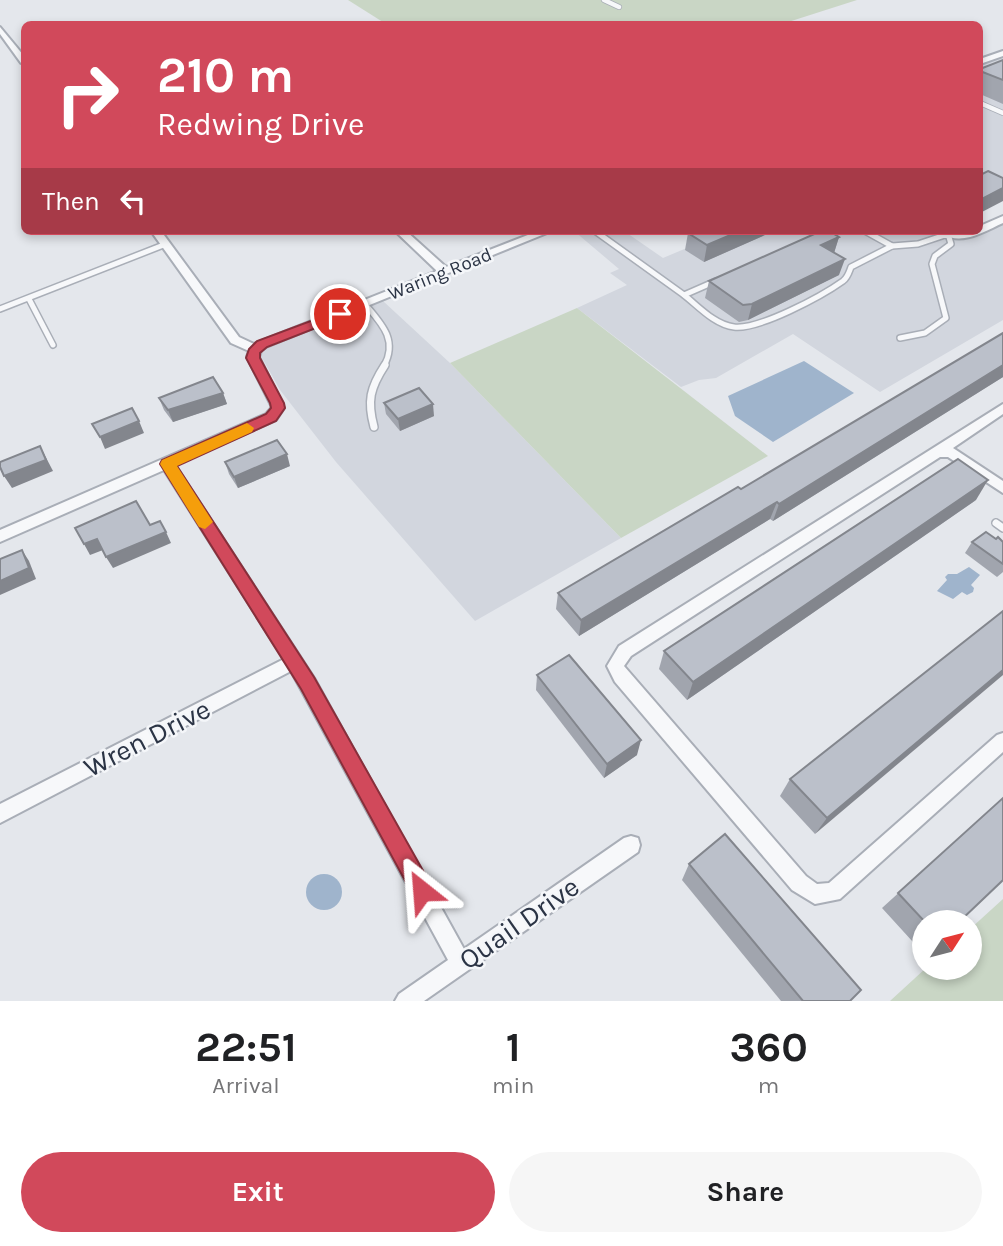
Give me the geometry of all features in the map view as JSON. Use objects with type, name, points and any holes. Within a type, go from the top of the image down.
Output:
[{"type":"street","points":[[0,29],[21,57]]},
{"type":"street","points":[[983,61],[1003,53]]},
{"type":"street","points":[[983,229],[1003,219]]},
{"type":"street","points":[[0,536],[271,418],[278,408],[253,358],[256,349],[235,340],[159,235]]},
{"type":"street","points":[[404,235],[445,272]]},
{"type":"street","name":"Waring Road","points":[[256,349],[537,235]]},
{"type":"street","points":[[1003,408],[625,651],[615,666],[621,677],[799,883],[815,894],[833,892],[1003,741]]},
{"type":"street","points":[[937,452],[951,452],[1003,488]]},
{"type":"street","points":[[167,464],[295,661],[461,964]]},
{"type":"street","name":"Wren Drive","points":[[0,814],[295,661]]},
{"type":"street","name":"Quail Drive","points":[[406,1001],[631,845]]},
{"type":"lane","points":[[604,0],[619,7]]},
{"type":"lane","points":[[983,104],[1003,113]]},
{"type":"lane","points":[[601,235],[726,325],[735,328],[753,326],[846,279],[851,267],[892,246],[918,244],[945,235]]},
{"type":"lane","points":[[872,235],[892,246]]},
{"type":"lane","points":[[900,338],[917,338],[946,318],[944,300],[932,276],[931,264],[934,257],[951,244],[948,235]]},
{"type":"lane","points":[[0,309],[166,244]]},
{"type":"lane","points":[[684,295],[720,279]]},
{"type":"lane","points":[[29,299],[53,345]]},
{"type":"lane","points":[[365,304],[386,327],[393,343],[392,352],[369,387],[367,412],[374,427]]},
{"type":"shaded area","points":[[1003,56],[1003,184],[983,174],[983,64]]},
{"type":"shaded area","points":[[1003,224],[1003,320],[880,392],[793,334],[716,378],[699,380],[681,387],[577,308],[627,285],[610,273],[619,269],[579,235],[630,235],[663,258],[718,235],[942,235],[968,238],[983,234]]},
{"type":"shaded area","points":[[383,301],[450,363],[621,538],[475,621],[336,462],[280,390],[261,356],[266,347]]},
{"type":"green space","points":[[348,0],[857,0],[791,21],[381,21]]},
{"type":"green space","points":[[577,308],[768,456],[621,538],[450,363]]},
{"type":"green space","points":[[1003,899],[1003,1001],[890,1001],[913,980],[982,980],[982,918]]},
{"type":"water","points":[[804,361],[854,393],[773,442],[735,416],[728,396]]},
{"type":"water","points":[[969,567],[980,575],[971,585],[973,592],[967,595],[962,592],[953,599],[937,591],[947,580],[945,577],[948,574],[957,574]]},
{"type":"water","points":[[324,874],[337,879],[342,892],[337,905],[324,910],[311,905],[306,892],[311,879]]},
{"type":"building","points":[[1003,60],[1003,80],[983,72],[983,68]]},
{"type":"building","points":[[988,171],[1003,178],[1003,188],[983,198],[983,174]]},
{"type":"building","points":[[691,235],[731,235],[707,245]]},
{"type":"building","points":[[812,235],[839,237],[821,245],[845,259],[752,304],[743,305],[709,281]]},
{"type":"building","points":[[1003,333],[1003,365],[779,504],[777,502],[581,620],[558,593],[738,487],[741,489]]},
{"type":"building","points":[[213,377],[223,393],[168,410],[159,398]]},
{"type":"building","points":[[419,388],[433,404],[398,419],[384,403]]},
{"type":"building","points":[[132,408],[139,421],[100,437],[92,424]]},
{"type":"building","points":[[277,440],[287,454],[234,477],[225,462]]},
{"type":"building","points":[[40,446],[46,460],[4,476],[0,462]]},
{"type":"building","points":[[958,459],[988,480],[693,682],[664,651]]},
{"type":"building","points":[[136,501],[150,525],[160,521],[166,532],[106,557],[97,539],[84,544],[75,528]]},
{"type":"building","points":[[986,532],[1003,542],[1003,564],[972,542]]},
{"type":"building","points":[[22,550],[29,568],[0,581],[0,559]]},
{"type":"building","points":[[1003,611],[1003,670],[827,818],[790,779]]},
{"type":"building","points":[[569,655],[641,740],[607,764],[537,675]]},
{"type":"building","points":[[1003,798],[1003,880],[972,910],[914,910],[898,893]]},
{"type":"building","points":[[725,834],[861,990],[850,1001],[803,1001],[689,864]]},
{"type":"slow traffic","points":[[205,522],[167,464],[247,428]]},
{"type":"route","points":[[340,314],[262,344],[253,352],[253,358],[277,403],[276,413],[271,418],[167,464],[295,661],[422,891]]}]
